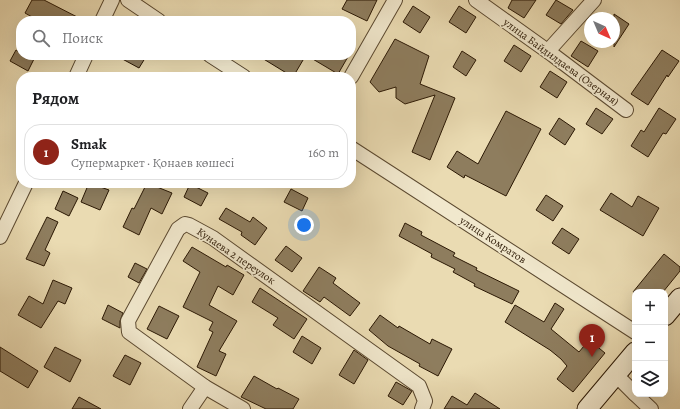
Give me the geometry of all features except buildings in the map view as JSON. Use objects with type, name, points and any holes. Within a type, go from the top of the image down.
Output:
[{"type":"main road","points":[[668,313],[680,299]]},
{"type":"main road","points":[[587,409],[632,355]]},
{"type":"street","points":[[104,16],[112,0]]},
{"type":"street","points":[[128,0],[152,16]]},
{"type":"street","points":[[354,72],[395,0]]},
{"type":"street","name":"улица Байдилдаева (Озерная)","points":[[476,0],[548,51],[626,110]]},
{"type":"street","points":[[548,51],[594,0]]},
{"type":"street","points":[[78,72],[84,60]]},
{"type":"street","points":[[218,60],[236,72]]},
{"type":"street","name":"улица Комратов","points":[[356,151],[632,330]]},
{"type":"street","points":[[0,237],[24,188]]},
{"type":"street","name":"Кунаева 2 переулок","points":[[243,409],[205,386],[129,332],[128,321],[178,229],[185,224],[213,238],[420,386],[426,401],[422,409]]},
{"type":"street","points":[[615,374],[632,391]]},
{"type":"street","points":[[190,409],[205,386]]},
{"type":"street","points":[[638,397],[651,409]]},
{"type":"place","name":"Smak","points":[[592,357]]}]
